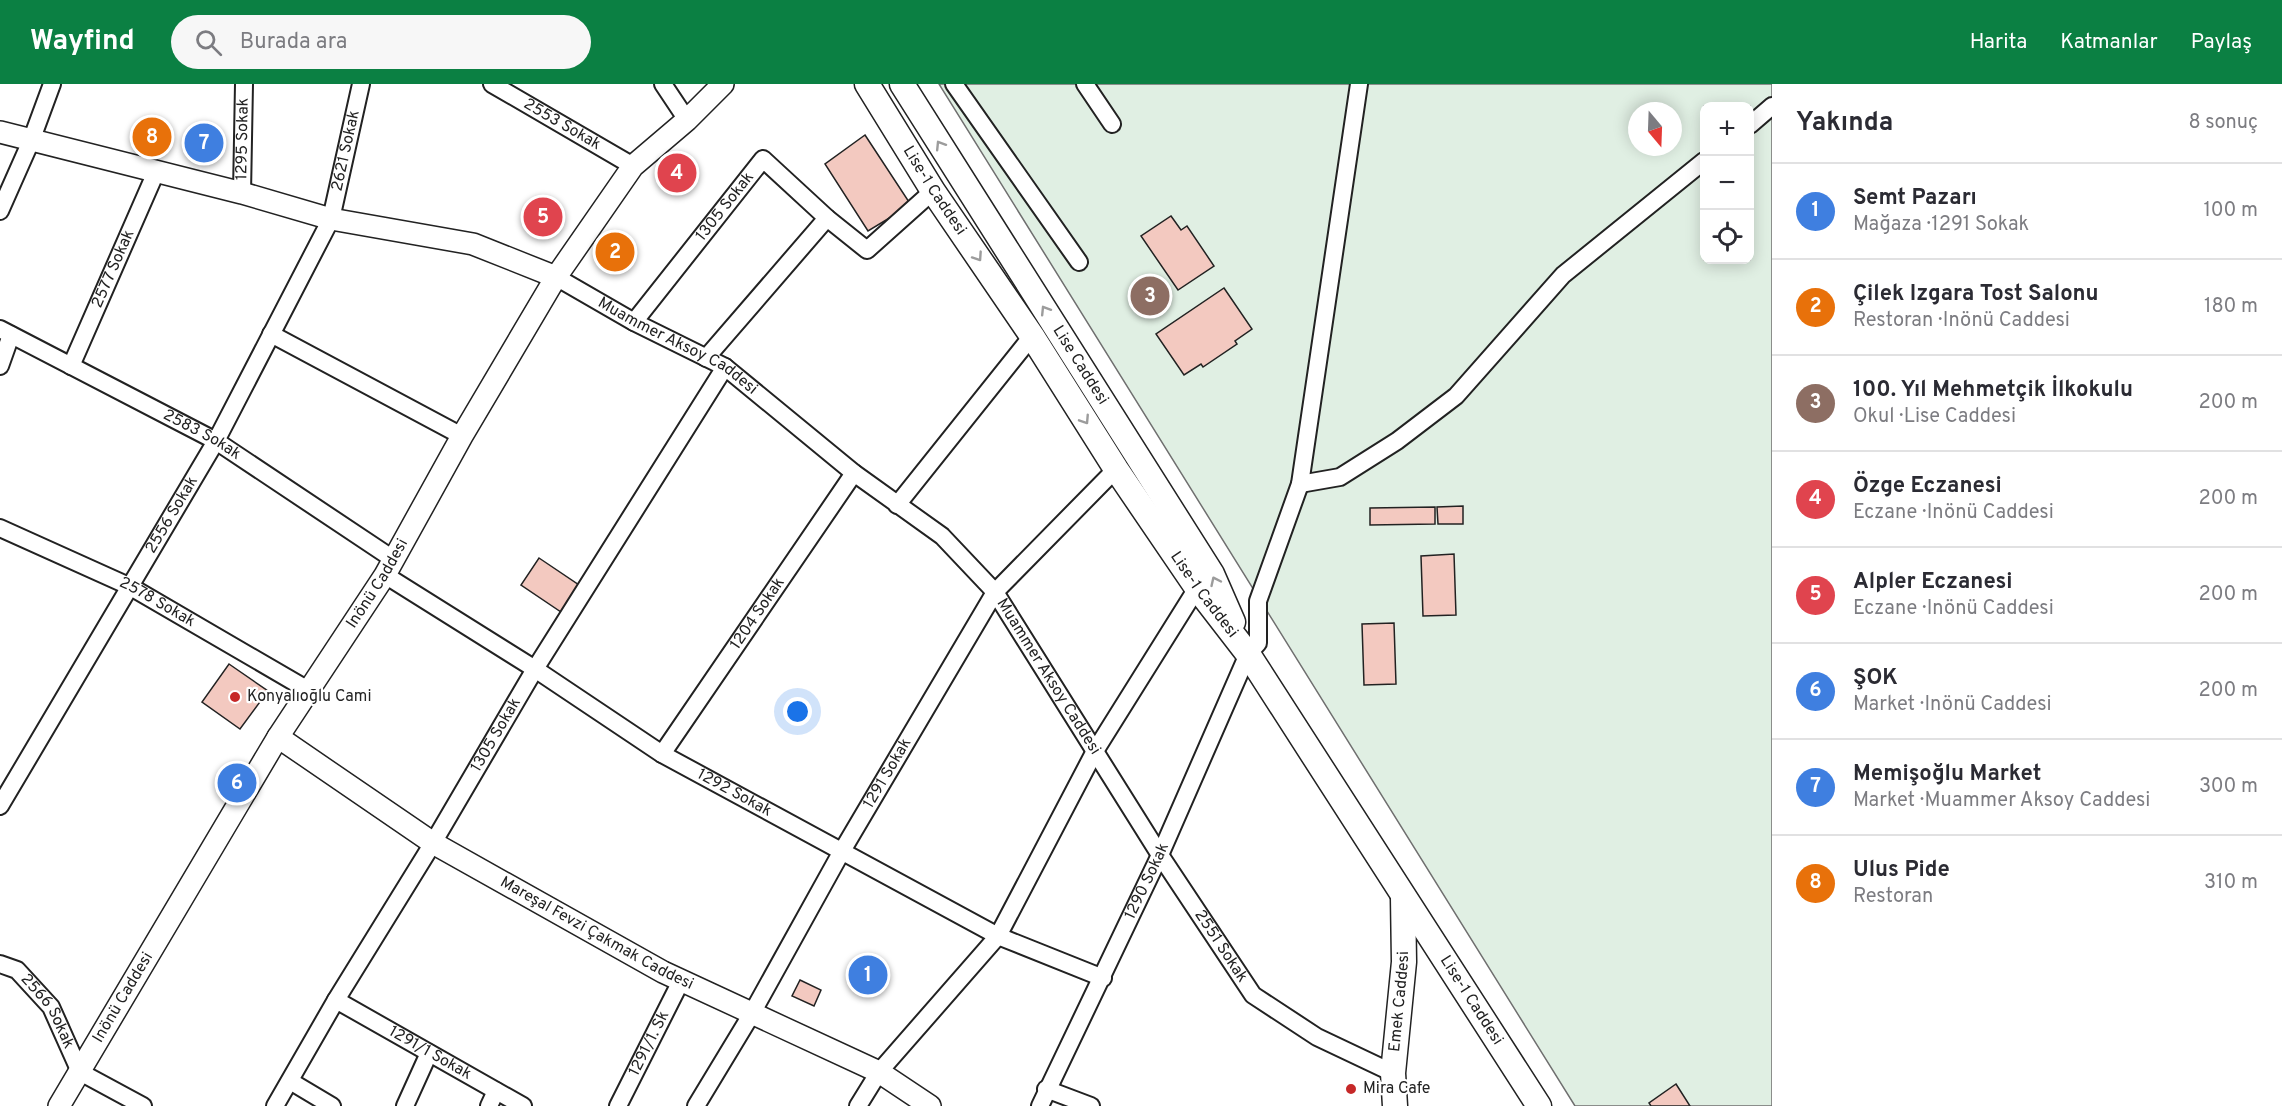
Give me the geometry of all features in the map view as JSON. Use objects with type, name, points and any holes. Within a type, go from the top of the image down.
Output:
[{"type":"main road","name":"Lise-1 Caddesi","points":[[867,84],[933,191],[1032,336],[1116,469],[1197,588],[1248,654],[1539,1106]]},
{"type":"main road","name":"Lise Caddesi","points":[[902,84],[1212,574],[1248,654]]},
{"type":"main road","name":"Emek Caddesi","points":[[1395,1106],[1393,1073],[1404,950],[1403,897]]},
{"type":"street","points":[[0,211],[31,141],[52,84]]},
{"type":"street","name":"1295 Sokak","points":[[242,193],[244,84]]},
{"type":"street","name":"2621 Sokak","points":[[331,219],[361,84]]},
{"type":"street","name":"2553 Sokak","points":[[492,84],[633,166]]},
{"type":"street","points":[[663,84],[687,120]]},
{"type":"street","name":"Inönü Caddesi","points":[[59,1106],[278,737],[389,567],[462,436],[556,277],[633,166],[687,120],[723,84]]},
{"type":"street","points":[[954,84],[1079,262]]},
{"type":"street","points":[[1085,84],[1112,124]]},
{"type":"street","name":"1290 Sokak","points":[[1040,1106],[1046,1089],[1103,978],[1160,855],[1248,654],[1258,643],[1258,601],[1300,484],[1359,84]]},
{"type":"street","points":[[1754,121],[1772,106]]},
{"type":"street","name":"Muammer Aksoy Caddesi","points":[[0,132],[242,193],[331,219],[473,244],[556,277],[634,322],[724,367],[854,474],[942,536],[995,592],[1160,855]]},
{"type":"street","name":"1305 Sokak","points":[[634,322],[762,159],[827,218],[867,250],[933,191]]},
{"type":"street","points":[[1300,484],[1340,477],[1397,441],[1456,396],[1563,275],[1700,164]]},
{"type":"street","name":"2577 Sokak","points":[[71,366],[156,172]]},
{"type":"street","points":[[706,358],[827,218]]},
{"type":"street","name":"2556 Sokak","points":[[0,806],[216,441],[331,219]]},
{"type":"street","points":[[0,366],[5,332]]},
{"type":"street","name":"2583 Sokak","points":[[5,332],[216,441],[389,567]]},
{"type":"street","points":[[271,334],[462,436]]},
{"type":"street","points":[[897,505],[1032,336]]},
{"type":"street","name":"1305 Sokak","points":[[275,1106],[336,1000],[434,843],[535,669],[724,367]]},
{"type":"street","name":"1291 Sokak","points":[[696,1106],[751,1015],[842,851],[995,592],[1116,469]]},
{"type":"street","name":"1204 Sokak","points":[[662,754],[854,474]]},
{"type":"street","name":"2578 Sokak","points":[[0,528],[131,587],[308,690]]},
{"type":"street","name":"1292 Sokak","points":[[389,567],[662,754],[998,936],[1103,978]]},
{"type":"street","points":[[858,1106],[879,1072],[998,936],[1095,751],[1197,588]]},
{"type":"street","name":"Mareşal Fevzi Çakmak Caddesi","points":[[278,737],[434,843],[681,981],[879,1072],[930,1106]]},
{"type":"street","name":"2551 Sokak","points":[[1160,855],[1253,995],[1317,1037],[1393,1073]]},
{"type":"street","points":[[1404,950],[1419,940],[1428,940],[1433,944]]},
{"type":"street","name":"2566 Sokak","points":[[0,964],[16,970],[51,1007],[80,1072]]},
{"type":"street","name":"1291/1. Sk","points":[[618,1106],[681,981]]},
{"type":"street","name":"1291/1 Sokak","points":[[336,1000],[429,1053],[493,1098],[523,1106]]},
{"type":"street","points":[[405,1106],[429,1053]]},
{"type":"street","points":[[80,1072],[143,1106]]},
{"type":"street","points":[[290,1081],[332,1106]]},
{"type":"street","points":[[1046,1089],[1091,1106]]},
{"type":"green space","points":[[939,84],[1772,84],[1772,1106],[1575,1106]]},
{"type":"building","points":[[865,135],[911,205],[868,231],[825,164]]},
{"type":"building","points":[[1171,216],[1181,230],[1187,226],[1214,266],[1178,290],[1141,236]]},
{"type":"building","points":[[1224,288],[1252,329],[1235,341],[1237,344],[1203,367],[1201,364],[1184,375],[1156,334]]},
{"type":"building","points":[[1463,506],[1463,524],[1438,524],[1437,507]]},
{"type":"building","points":[[1435,507],[1435,524],[1370,525],[1370,508]]},
{"type":"building","points":[[1454,554],[1456,615],[1423,616],[1421,556]]},
{"type":"building","points":[[539,558],[579,585],[561,612],[521,585]]},
{"type":"building","points":[[1394,623],[1396,684],[1364,685],[1362,624]]},
{"type":"building","name":"Konyalıoğlu Cami","points":[[229,664],[268,691],[240,729],[202,702]]},
{"type":"building","points":[[800,980],[821,990],[814,1006],[792,996]]},
{"type":"building","points":[[1676,1084],[1690,1106],[1651,1106],[1649,1103]]},
{"type":"place","name":"Ulus Pide","points":[[152,137]]},
{"type":"place","name":"Memişoğlu Market","points":[[204,143]]},
{"type":"place","name":"Özge Eczanesi","points":[[677,173]]},
{"type":"place","name":"Alpler Eczanesi","points":[[543,217]]},
{"type":"place","name":"Çilek Izgara Tost Salonu","points":[[615,252]]},
{"type":"place","name":"100. Yıl Mehmetçik İlkokulu","points":[[1150,296]]},
{"type":"place","name":"Konyalıoğlu Cami","points":[[235,697]]},
{"type":"place","name":"ŞOK","points":[[237,783]]},
{"type":"place","name":"Semt Pazarı","points":[[868,975]]},
{"type":"place","name":"Mira Cafe","points":[[1351,1089]]}]
